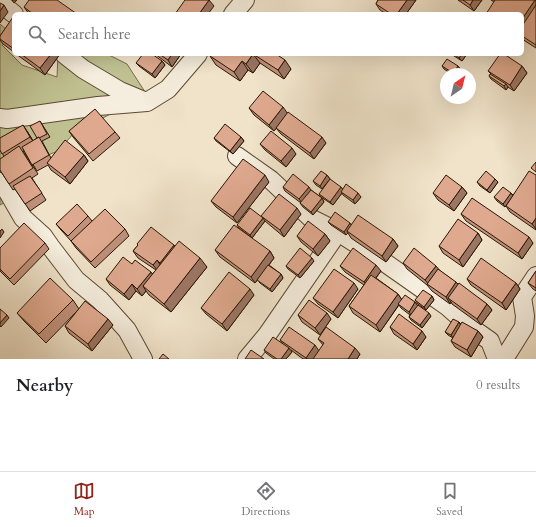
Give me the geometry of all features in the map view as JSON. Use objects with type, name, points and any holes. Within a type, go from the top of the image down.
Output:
[{"type":"street","points":[[235,12],[245,0]]},
{"type":"street","points":[[0,3],[12,12]]},
{"type":"street","points":[[67,56],[83,69],[120,91],[147,102]]},
{"type":"street","points":[[0,118],[98,106],[147,102],[168,88],[196,56]]},
{"type":"street","points":[[237,156],[271,180],[312,218],[338,232],[447,306],[473,329],[490,341],[497,359]]},
{"type":"street","points":[[0,182],[8,192],[23,218],[43,236],[76,280],[100,300],[127,330],[143,359]]},
{"type":"street","points":[[247,359],[267,335],[338,232]]},
{"type":"street","points":[[504,359],[524,327],[525,316],[522,297],[536,276]]},
{"type":"green space","points":[[0,24],[7,30],[2,45],[12,56],[22,65],[57,77],[58,56],[111,56],[127,64],[147,95],[74,133],[58,151],[38,159],[26,191],[0,205]]},
{"type":"building","points":[[29,0],[57,0],[74,12],[30,12],[24,7]]},
{"type":"building","points":[[185,0],[209,0],[200,12],[176,12]]},
{"type":"building","points":[[378,0],[407,0],[398,12],[388,12],[376,4]]},
{"type":"building","points":[[463,0],[473,0],[470,5]]},
{"type":"building","points":[[495,0],[535,0],[524,16],[524,12],[487,12]]},
{"type":"building","points":[[0,3],[4,5],[0,11]]},
{"type":"building","points":[[536,5],[536,45],[524,37],[524,23]]},
{"type":"building","points":[[12,18],[12,48],[0,39],[0,36]]},
{"type":"building","points":[[24,56],[49,56],[40,68]]},
{"type":"building","points":[[141,56],[155,56],[162,61],[152,74],[136,63]]},
{"type":"building","points":[[162,56],[171,56],[168,60]]},
{"type":"building","points":[[210,56],[252,56],[246,64],[242,61],[234,72]]},
{"type":"building","points":[[256,56],[279,56],[285,60],[278,70]]},
{"type":"building","points":[[499,56],[507,56],[522,66],[510,85],[488,71]]},
{"type":"building","points":[[447,59],[458,66],[457,68],[445,68],[442,66]]},
{"type":"building","points":[[490,74],[506,84],[504,86],[489,76]]},
{"type":"building","points":[[263,91],[283,107],[269,125],[249,108]]},
{"type":"building","points":[[95,109],[115,132],[89,154],[69,131]]},
{"type":"building","points":[[288,112],[322,137],[310,153],[276,128]]},
{"type":"building","points":[[40,121],[47,134],[37,138],[30,126]]},
{"type":"building","points":[[225,124],[241,137],[230,151],[214,138]]},
{"type":"building","points":[[23,125],[30,137],[2,154],[0,150],[0,138]]},
{"type":"building","points":[[271,131],[292,148],[281,161],[260,144]]},
{"type":"building","points":[[39,137],[49,155],[32,165],[22,147]]},
{"type":"building","points":[[65,140],[84,155],[65,177],[47,163]]},
{"type":"building","points":[[19,146],[33,168],[9,184],[0,170],[0,159]]},
{"type":"building","points":[[243,159],[265,175],[233,217],[211,201]]},
{"type":"building","points":[[536,162],[536,172],[531,168]]},
{"type":"building","points":[[321,171],[327,175],[320,186],[313,181]]},
{"type":"building","points":[[486,171],[495,179],[487,190],[477,182]]},
{"type":"building","points":[[529,171],[536,175],[536,218],[532,224],[506,206]]},
{"type":"building","points":[[293,174],[309,187],[299,199],[283,187]]},
{"type":"building","points":[[446,175],[462,187],[449,205],[433,193]]},
{"type":"building","points":[[30,176],[42,193],[25,204],[13,186]]},
{"type":"building","points":[[330,179],[341,187],[330,202],[319,194]]},
{"type":"building","points":[[346,184],[358,193],[353,200],[341,192]]},
{"type":"building","points":[[503,187],[511,193],[503,204],[494,197]]},
{"type":"building","points":[[311,190],[322,198],[311,212],[300,203]]},
{"type":"building","points":[[279,194],[297,208],[280,230],[261,216]]},
{"type":"building","points":[[472,198],[529,237],[518,253],[461,214]]},
{"type":"building","points":[[77,204],[88,216],[68,236],[56,224]]},
{"type":"building","points":[[250,208],[263,218],[250,235],[237,225]]},
{"type":"building","points":[[105,209],[125,229],[91,262],[71,241]]},
{"type":"building","points":[[335,212],[350,223],[344,232],[328,222]]},
{"type":"building","points":[[358,215],[393,239],[382,256],[347,231]]},
{"type":"building","points":[[458,219],[478,233],[459,260],[439,246]]},
{"type":"building","points":[[308,221],[325,234],[313,249],[297,236]]},
{"type":"building","points":[[24,223],[45,243],[10,279],[0,269],[0,248]]},
{"type":"building","points":[[234,225],[270,251],[251,277],[215,250]]},
{"type":"building","points":[[151,227],[174,245],[160,263],[157,260],[153,265],[133,251]]},
{"type":"building","points":[[179,241],[200,258],[164,304],[143,286]]},
{"type":"building","points":[[300,248],[312,258],[298,275],[286,266]]},
{"type":"building","points":[[353,248],[376,265],[364,282],[340,266]]},
{"type":"building","points":[[414,248],[436,266],[425,280],[403,263]]},
{"type":"building","points":[[123,257],[132,264],[135,260],[151,272],[137,289],[132,284],[124,294],[106,279]]},
{"type":"building","points":[[481,258],[516,283],[502,303],[467,279]]},
{"type":"building","points":[[268,265],[281,274],[270,289],[257,280]]},
{"type":"building","points":[[334,269],[354,283],[333,312],[313,298]]},
{"type":"building","points":[[438,269],[456,282],[446,297],[427,284]]},
{"type":"building","points":[[536,271],[536,288],[528,283]]},
{"type":"building","points":[[229,272],[250,289],[222,324],[201,308]]},
{"type":"building","points":[[371,275],[398,294],[376,325],[349,306]]},
{"type":"building","points":[[50,278],[73,300],[39,334],[17,313]]},
{"type":"building","points":[[459,283],[487,304],[477,319],[448,298]]},
{"type":"building","points":[[423,290],[432,296],[424,307],[415,300]]},
{"type":"building","points":[[405,295],[415,302],[409,312],[398,304]]},
{"type":"building","points":[[309,300],[327,313],[315,328],[298,315]]},
{"type":"building","points":[[85,301],[108,319],[88,344],[65,326]]},
{"type":"building","points":[[418,305],[429,313],[420,325],[409,317]]},
{"type":"building","points":[[0,309],[7,315],[0,323]]},
{"type":"building","points":[[399,314],[422,331],[413,344],[390,327]]},
{"type":"building","points":[[453,319],[459,322],[451,335],[445,332]]},
{"type":"building","points":[[462,322],[478,331],[467,350],[451,341]]},
{"type":"building","points":[[289,327],[315,345],[306,358],[280,340]]},
{"type":"building","points":[[326,327],[355,348],[348,359],[313,359],[324,343],[318,339]]},
{"type":"building","points":[[273,337],[289,348],[281,359],[277,359],[264,350]]},
{"type":"building","points":[[251,350],[264,359],[245,359]]},
{"type":"building","points":[[163,354],[169,359],[159,359]]}]
